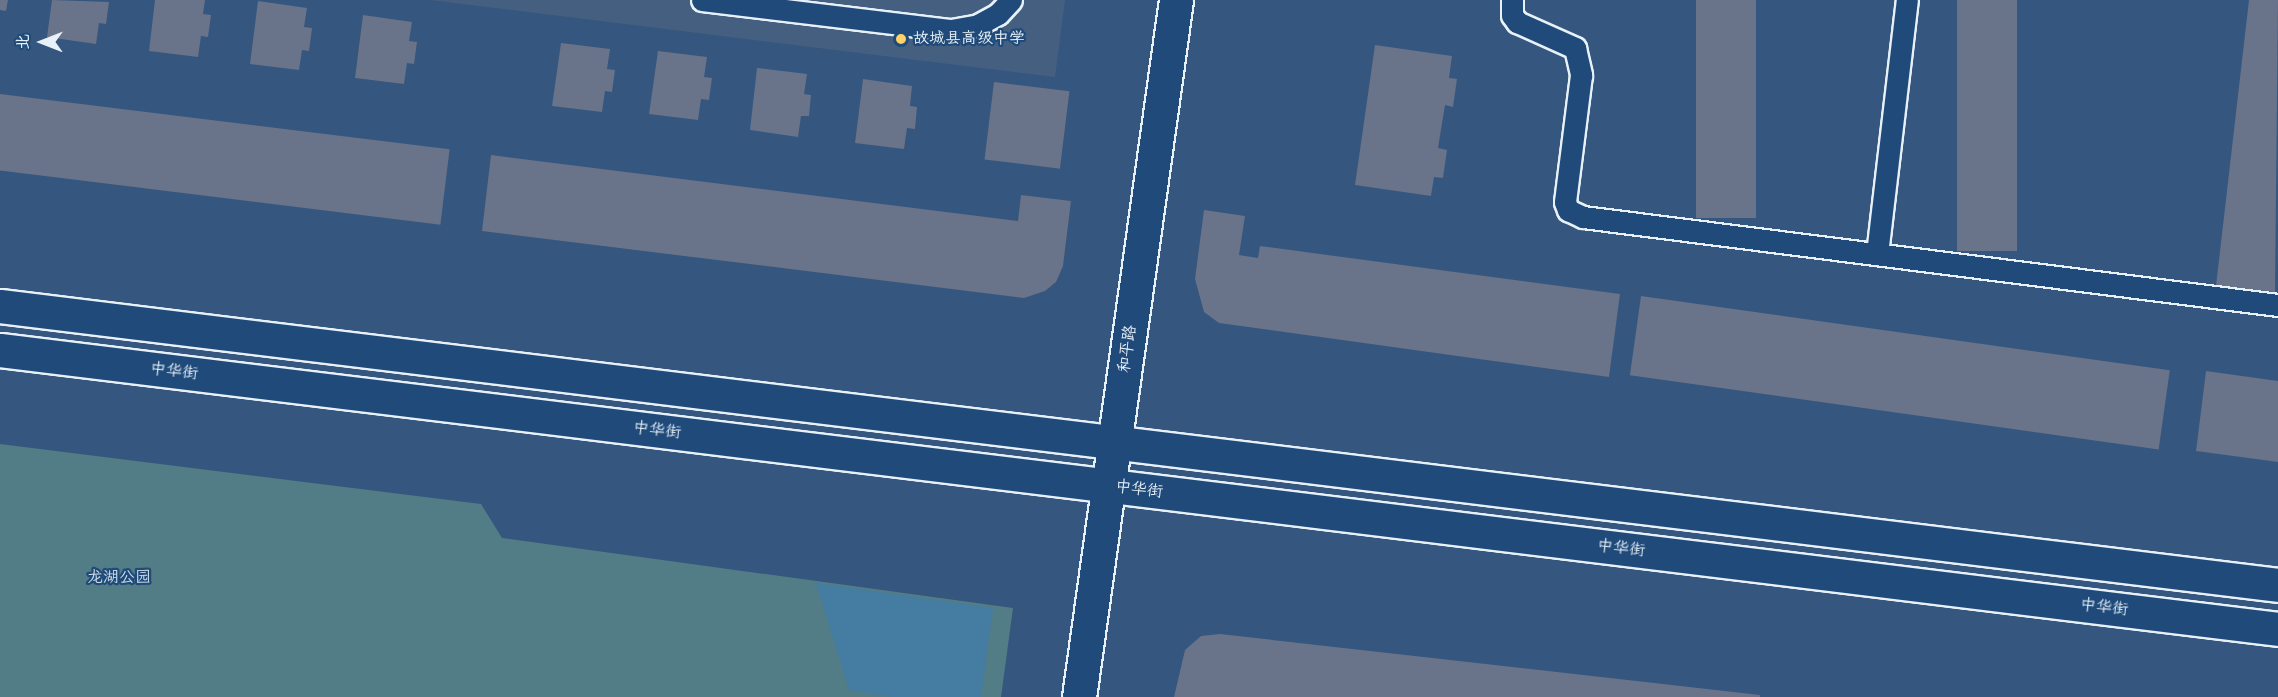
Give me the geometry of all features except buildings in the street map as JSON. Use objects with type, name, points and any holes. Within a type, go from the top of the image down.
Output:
[{"type":"main road","name":"和平路","points":[[1079,697],[1176,0]]},
{"type":"main road","points":[[0,306],[2278,585]]},
{"type":"main road","name":"中华街","points":[[0,350],[2278,630]]},
{"type":"lane","points":[[702,0],[951,30],[978,25],[998,14],[1011,0]]},
{"type":"lane","points":[[1512,0],[1512,15],[1517,22],[1575,48],[1580,65],[1565,202],[1568,210],[1583,217],[2278,305]]},
{"type":"lane","points":[[1877,254],[1907,0]]},
{"type":"shaded area","name":"故城县高级中学","points":[[430,0],[1065,0],[1055,77]]},
{"type":"shaded area","points":[[816,583],[993,608],[981,697],[892,697],[849,690]]},
{"type":"green space","name":"龙湖公园","points":[[0,444],[481,504],[502,538],[1013,608],[1001,697],[0,697]]},
{"type":"place","name":"故城县高级中学","points":[[901,39]]}]
